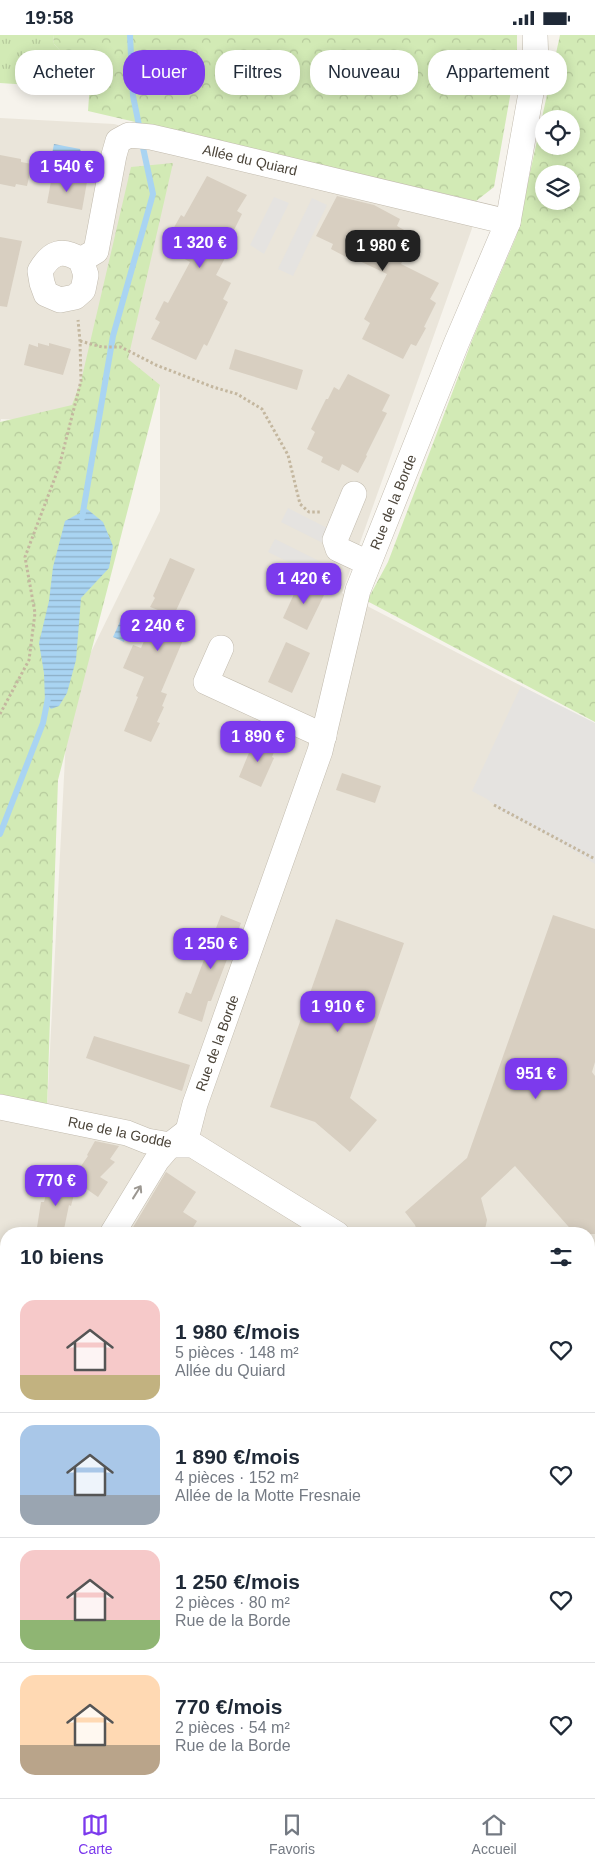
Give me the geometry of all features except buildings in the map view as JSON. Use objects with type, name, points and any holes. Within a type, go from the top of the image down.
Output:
[{"type":"street","name":"Rue de la Borde","points":[[116,1227],[157,1161],[170,1145],[188,1131],[195,1104],[302,804],[324,736],[358,590],[456,344],[508,222],[536,65],[535,35]]},
{"type":"street","name":"Allée du Quiard","points":[[82,260],[96,251],[118,141],[140,136],[508,222]]},
{"type":"street","points":[[57,253],[71,254],[82,260],[86,275],[83,289],[75,297],[60,299],[46,294],[40,271],[46,261],[57,253]]},
{"type":"street","points":[[354,494],[335,540],[338,549],[368,563]]},
{"type":"street","points":[[221,648],[206,682],[324,736]]},
{"type":"street","name":"Rue de la Godde","points":[[0,1107],[127,1133],[147,1141],[170,1145],[192,1145],[326,1227]]},
{"type":"path","points":[[0,714],[28,660],[34,613],[25,557],[61,457],[81,381],[80,341],[75,297]]},
{"type":"path","points":[[80,341],[102,347],[121,347],[156,365],[237,394],[262,409],[288,455],[300,504],[308,512],[320,511],[343,521]]},
{"type":"path","points":[[494,805],[595,859]]},
{"type":"shaded area","points":[[0,118],[114,124],[475,220],[342,593],[595,724],[595,1227],[0,1227],[0,1094],[47,1108],[68,699],[160,511],[160,385],[66,422],[1,419],[0,424]]},
{"type":"shaded area","points":[[274,197],[289,203],[264,254],[250,245]]},
{"type":"shaded area","points":[[312,198],[327,205],[293,276],[278,269]]},
{"type":"shaded area","points":[[288,508],[331,530],[325,544],[281,522]]},
{"type":"shaded area","points":[[275,539],[335,569],[329,582],[268,552]]},
{"type":"shaded area","points":[[521,686],[595,723],[595,864],[557,840],[503,812],[487,799],[472,791]]},
{"type":"green space","points":[[0,35],[53,35],[54,44],[60,50],[15,50],[15,84],[0,83]]},
{"type":"green space","points":[[53,35],[517,35],[517,50],[428,50],[428,95],[510,95],[494,187],[476,201],[88,111],[89,95],[113,95],[113,50],[60,50],[54,44]]},
{"type":"green space","points":[[560,35],[595,35],[595,722],[367,601],[388,562],[473,338],[516,237],[535,150],[535,155],[580,155],[580,110],[544,110],[547,95],[567,95],[567,50],[557,50]]},
{"type":"green space","points":[[173,163],[128,359],[160,385],[58,780],[47,1108],[0,1094],[0,422],[72,405],[81,381],[131,167]]},
{"type":"water","points":[[54,144],[80,149],[83,158],[78,164],[51,159]]},
{"type":"water","points":[[87,509],[103,522],[113,546],[109,568],[81,598],[76,660],[67,693],[59,706],[51,709],[45,702],[44,673],[39,643],[49,601],[53,567],[65,521]]},
{"type":"water","points":[[123,615],[133,619],[124,642],[113,637]]},
{"type":"waterway","points":[[130,35],[133,96],[140,130]]},
{"type":"waterway","points":[[82,518],[113,336],[153,194],[142,143]]},
{"type":"waterway","points":[[0,834],[43,723],[48,698]]}]
